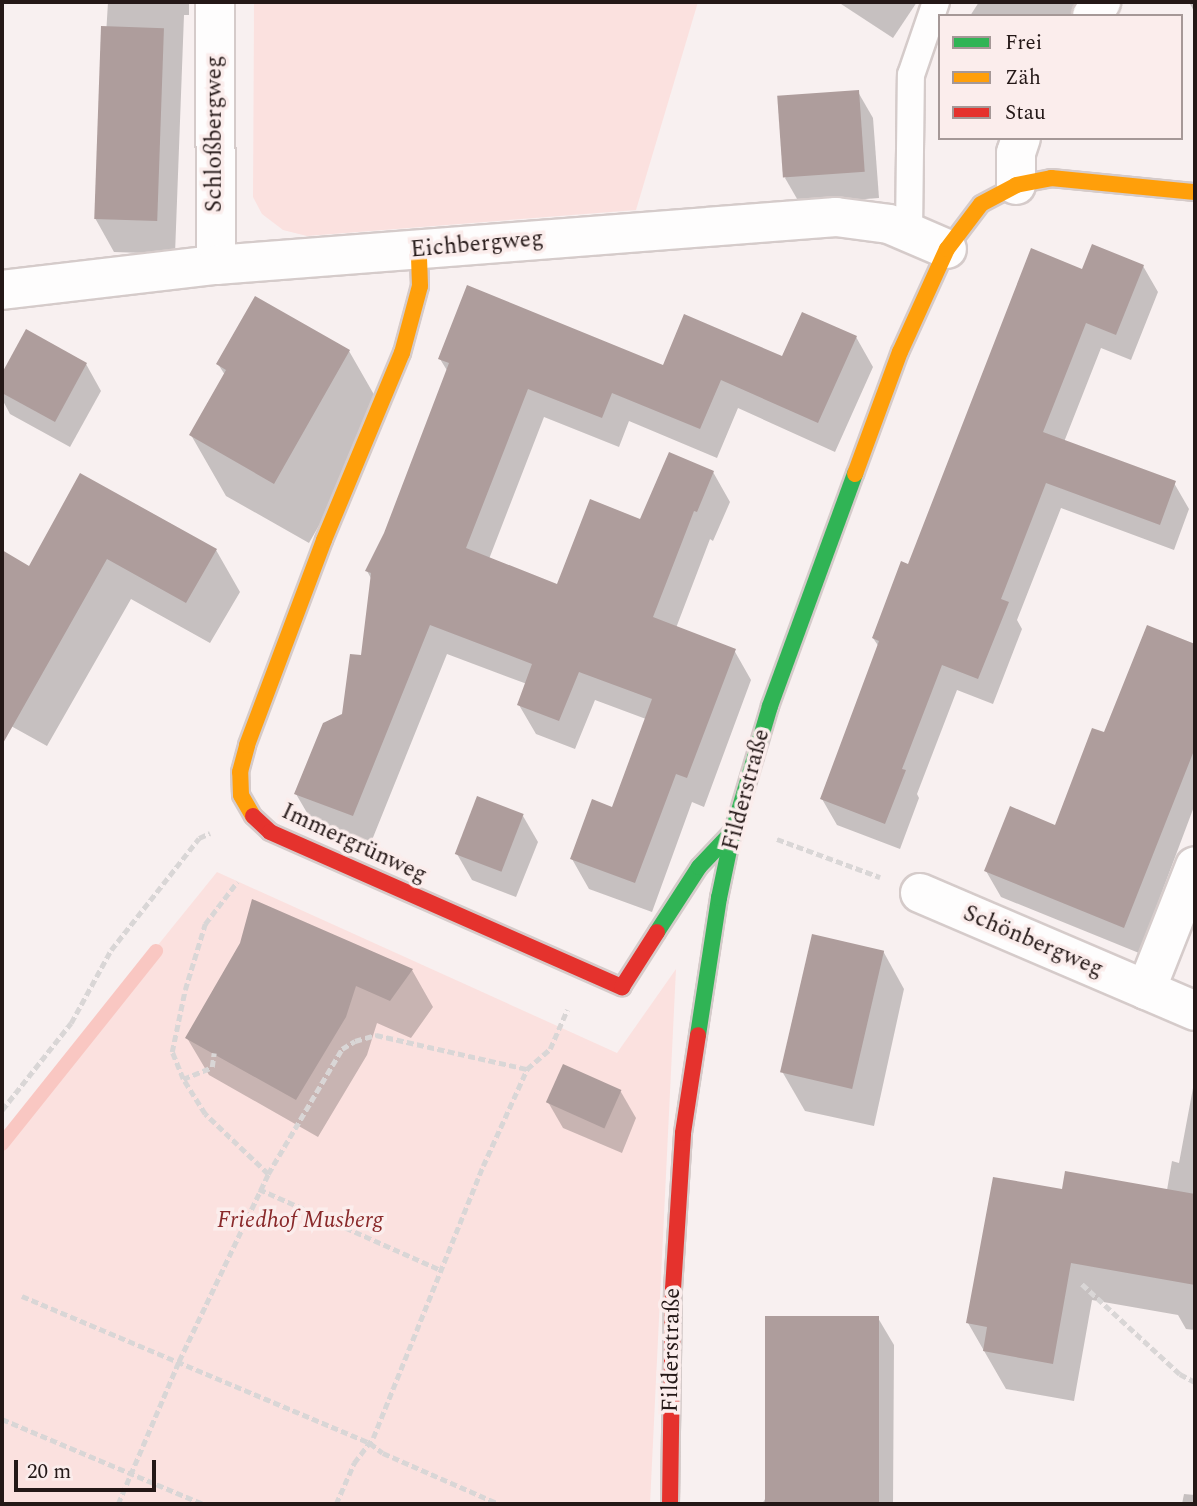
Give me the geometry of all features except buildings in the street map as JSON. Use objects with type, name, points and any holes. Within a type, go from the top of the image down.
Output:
[{"type":"main road","name":"Filderstraße","points":[[670,1504],[673,1289],[683,1133],[706,971],[733,831],[770,706],[814,580],[900,352],[947,249],[963,224],[981,204],[1016,185],[1051,178],[1076,178],[1195,192]]},
{"type":"main road","name":"Immergrünweg","points":[[419,251],[420,286],[402,353],[324,540],[247,745],[240,772],[240,794],[247,812],[270,832],[622,987],[699,867],[733,831]]},
{"type":"street","name":"Schloßbergweg","points":[[215,2],[216,265]]},
{"type":"street","points":[[1016,185],[1016,153],[1020,140]]},
{"type":"street","name":"Eichbergweg","points":[[2,290],[216,265],[836,217],[859,218],[909,232],[947,249]]},
{"type":"street","points":[[1146,990],[1195,866]]},
{"type":"street","name":"Schönbergweg","points":[[920,894],[1195,1011]]},
{"type":"lane","points":[[909,232],[911,75],[936,2]]},
{"type":"path","points":[[2,1110],[71,1023],[111,950],[199,838],[247,812]]},
{"type":"path","points":[[733,831],[795,844],[920,894]]},
{"type":"path","points":[[237,881],[205,924],[185,990],[172,1052],[183,1079],[205,1114],[268,1174]]},
{"type":"path","points":[[336,1504],[354,1463],[370,1443],[527,1069],[550,1049],[584,971]]},
{"type":"path","points":[[118,1504],[179,1361],[259,1189],[342,1049],[355,1041],[376,1035],[527,1069]]},
{"type":"path","points":[[183,1079],[212,1068],[214,1053]]},
{"type":"path","points":[[259,1189],[441,1270]]},
{"type":"path","points":[[1082,1284],[1180,1374],[1195,1382]]},
{"type":"path","points":[[23,1296],[370,1443],[383,1453],[499,1504]]},
{"type":"path","points":[[2,1419],[203,1504]]},
{"type":"green space","points":[[254,2],[698,2],[636,210],[307,236],[283,230],[262,214],[253,197]]},
{"type":"green space","name":"Friedhof Musberg","points":[[217,872],[617,1053],[676,969],[650,1504],[2,1504],[2,1138]]},
{"type":"waterway","points":[[2,1144],[156,951]]},
{"type":"traffic: fast","points":[[698,1035],[719,898],[733,831],[770,706],[855,474]]},
{"type":"traffic: fast","points":[[657,932],[699,867],[733,831]]},
{"type":"traffic: slow","points":[[855,474],[900,352],[947,249],[981,204],[1016,185],[1051,178],[1195,192]]},
{"type":"traffic: slow","points":[[253,816],[241,795],[240,772],[247,745],[324,540],[402,353],[420,286],[419,251]]},
{"type":"traffic: jam","points":[[253,816],[270,832],[622,987],[657,932]]},
{"type":"traffic: jam","points":[[670,1504],[673,1289],[683,1133],[698,1035]]}]
